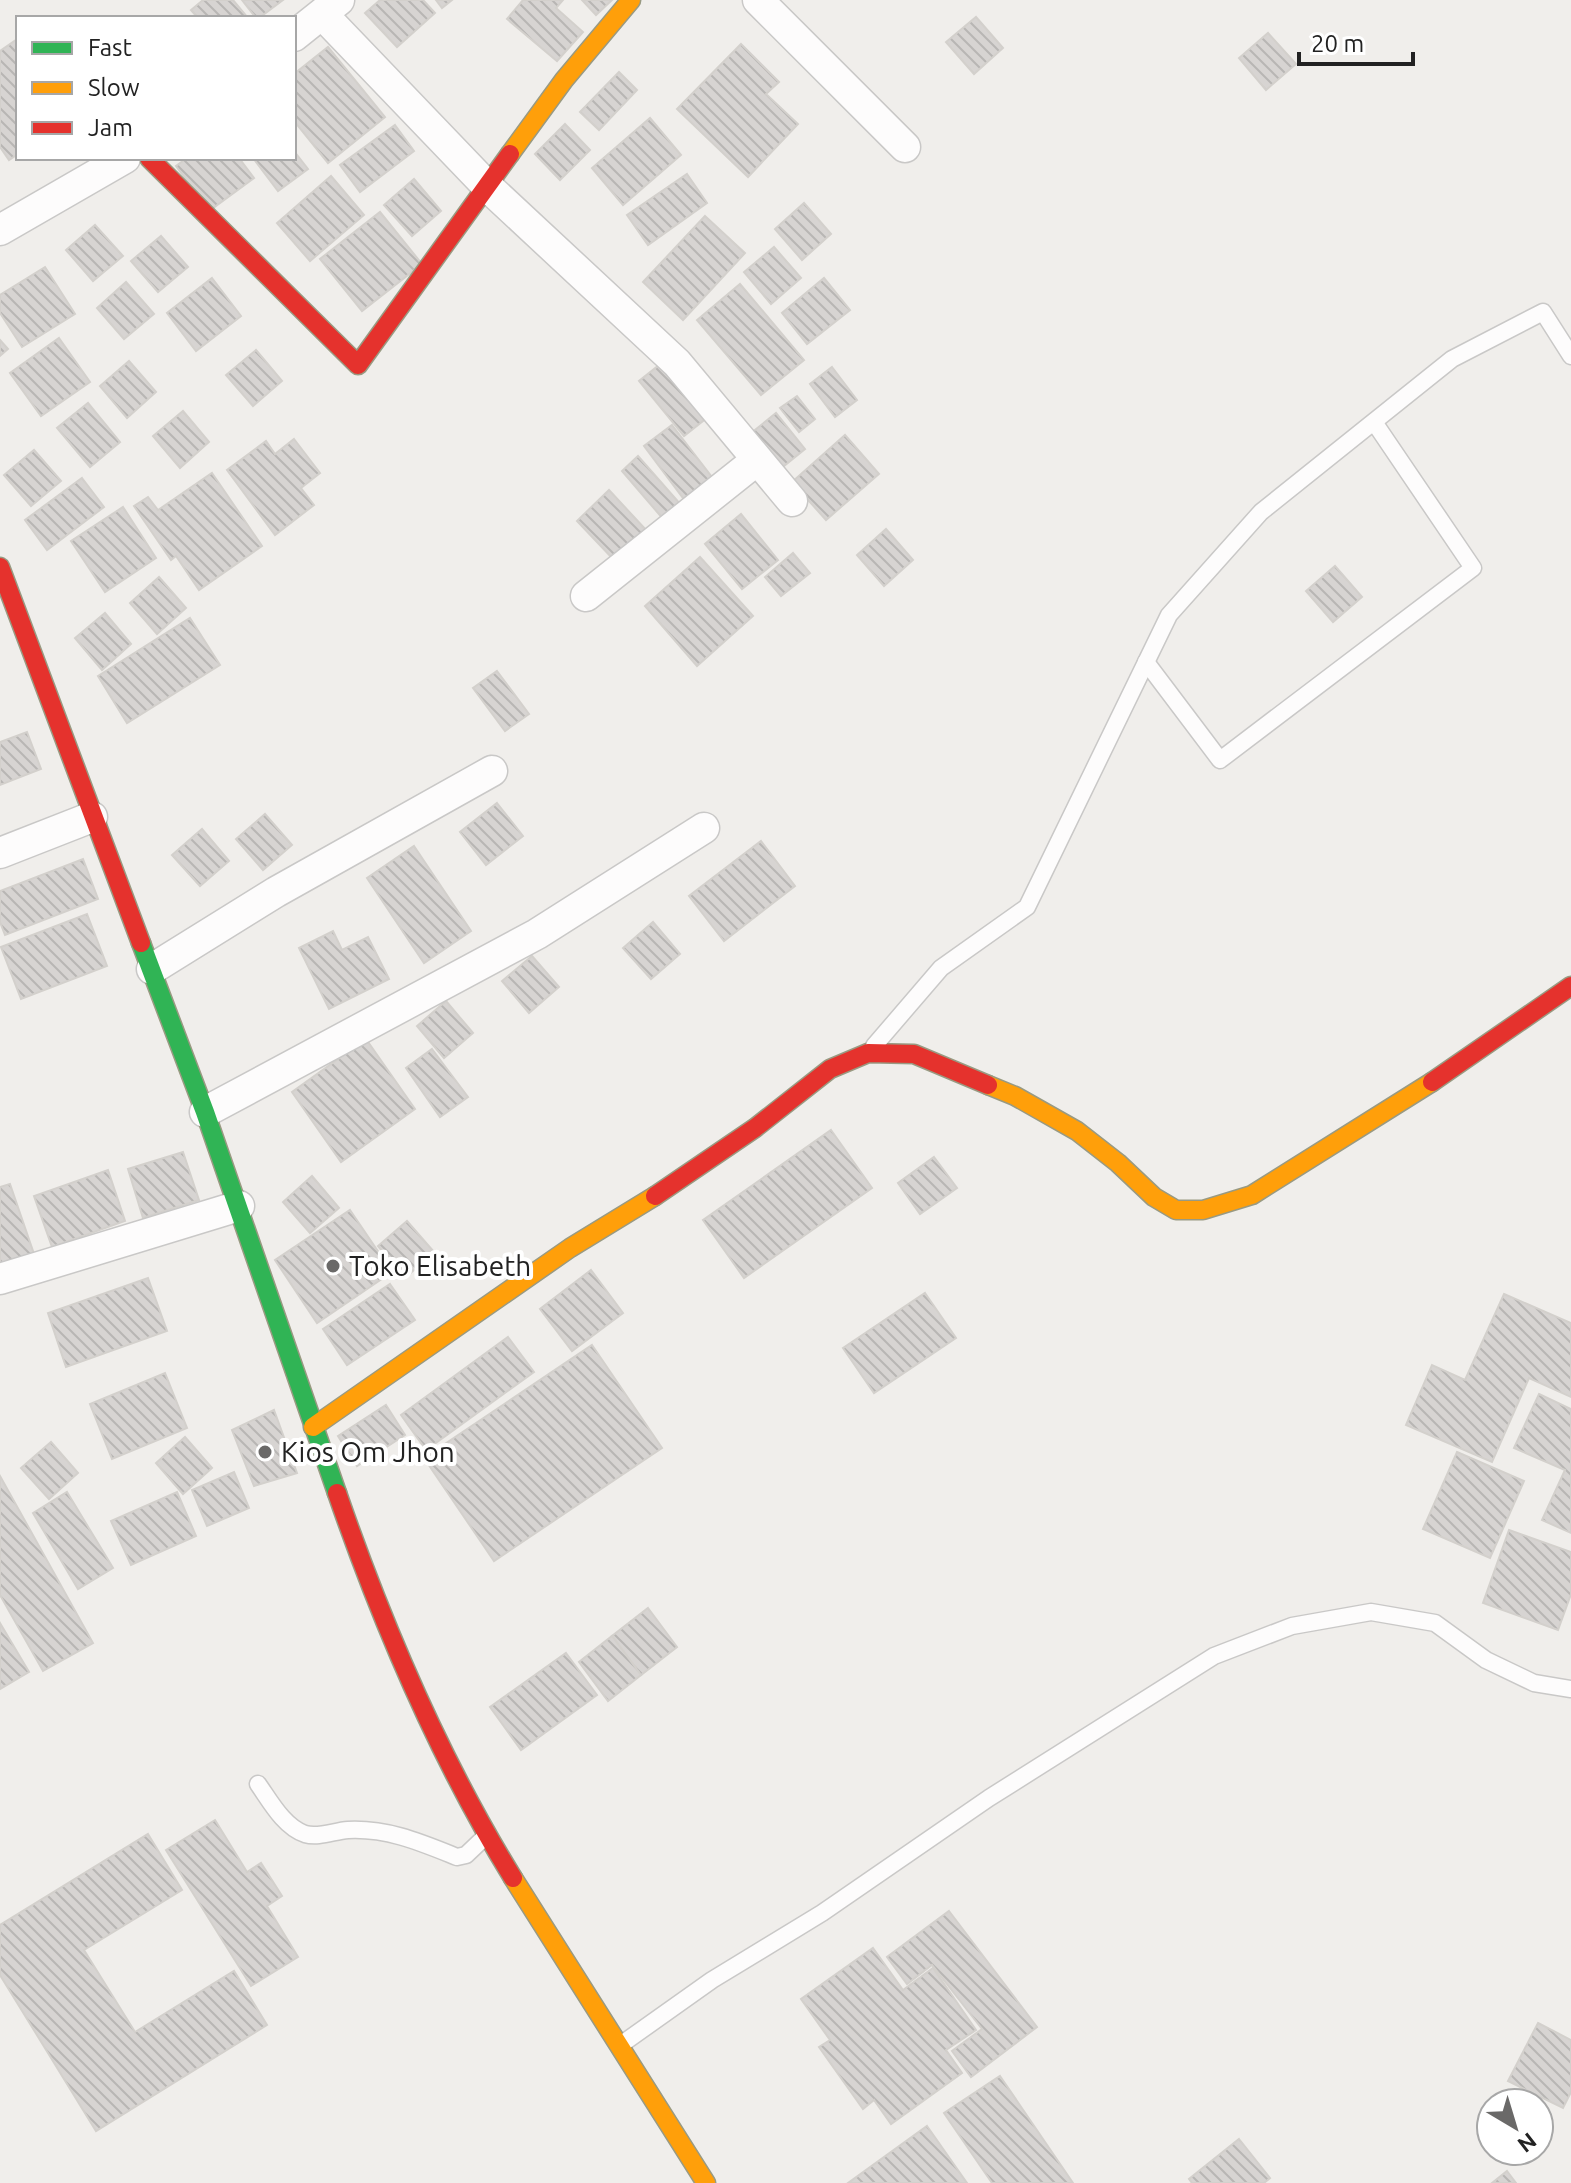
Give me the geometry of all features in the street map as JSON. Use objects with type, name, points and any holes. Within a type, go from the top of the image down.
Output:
[{"type":"street","points":[[151,160],[358,365],[564,80],[631,0]]},
{"type":"street","points":[[758,0],[905,147]]},
{"type":"street","points":[[296,34],[331,8],[488,187],[677,363],[792,501]]},
{"type":"street","points":[[0,230],[122,160]]},
{"type":"street","points":[[586,596],[757,460]]},
{"type":"street","points":[[0,568],[205,1112],[372,1593],[431,1723],[487,1835],[706,2183]]},
{"type":"street","points":[[152,969],[276,892],[492,771]]},
{"type":"street","points":[[0,853],[92,817]]},
{"type":"street","points":[[205,1112],[537,934],[704,828]]},
{"type":"street","points":[[313,1427],[570,1248],[657,1195],[755,1128],[830,1069],[868,1053],[914,1054],[1015,1096],[1077,1131],[1154,1197],[1176,1210],[1203,1210],[1252,1195],[1398,1105],[1571,986]]},
{"type":"street","points":[[0,1279],[239,1206]]},
{"type":"lane","points":[[868,1053],[941,968],[1027,907],[1169,615],[1261,512],[1452,359],[1543,312],[1571,356]]},
{"type":"lane","points":[[1146,662],[1220,760],[1473,568],[1374,422]]},
{"type":"lane","points":[[618,2047],[712,1980],[822,1913],[989,1798],[1214,1656],[1292,1626],[1371,1612],[1435,1623],[1486,1660],[1534,1683],[1571,1689]]},
{"type":"lane","points":[[258,1784],[285,1821],[303,1834],[318,1836],[350,1830],[400,1835],[457,1857],[466,1855],[487,1835]]},
{"type":"building","points":[[203,0],[233,0],[246,16],[196,16],[191,10]]},
{"type":"building","points":[[242,0],[283,0],[262,16],[254,16]]},
{"type":"building","points":[[380,0],[423,0],[435,13],[397,47],[365,13]]},
{"type":"building","points":[[436,0],[452,0],[442,8]]},
{"type":"building","points":[[523,0],[563,0],[556,8],[583,32],[557,61],[507,19]]},
{"type":"building","points":[[582,0],[612,0],[596,15]]},
{"type":"building","points":[[976,17],[1003,48],[974,74],[946,42]]},
{"type":"building","points":[[1268,33],[1296,64],[1266,90],[1239,58]]},
{"type":"building","points":[[16,40],[16,155],[9,160],[0,147],[0,51]]},
{"type":"building","points":[[741,44],[779,82],[766,94],[798,124],[748,177],[677,109]]},
{"type":"building","points":[[328,47],[385,117],[328,163],[296,123],[296,72]]},
{"type":"building","points":[[619,72],[637,90],[599,130],[580,112]]},
{"type":"building","points":[[650,118],[681,155],[623,205],[592,168]]},
{"type":"building","points":[[565,124],[590,150],[560,180],[535,154]]},
{"type":"building","points":[[395,125],[414,151],[360,192],[340,165]]},
{"type":"building","points":[[296,154],[308,169],[278,191],[255,160],[296,160]]},
{"type":"building","points":[[184,160],[240,160],[254,178],[209,211],[176,166]]},
{"type":"building","points":[[687,174],[707,203],[648,245],[627,215]]},
{"type":"building","points":[[331,176],[364,215],[310,261],[277,223]]},
{"type":"building","points":[[414,179],[441,211],[412,236],[384,205]]},
{"type":"building","points":[[804,203],[831,234],[802,260],[775,229]]},
{"type":"building","points":[[380,212],[422,264],[362,311],[320,259]]},
{"type":"building","points":[[705,216],[745,253],[683,320],[643,282]]},
{"type":"building","points":[[95,225],[123,256],[93,281],[66,250]]},
{"type":"building","points":[[161,236],[188,267],[158,292],[131,261]]},
{"type":"building","points":[[774,247],[801,278],[771,304],[744,272]]},
{"type":"building","points":[[45,267],[75,314],[22,347],[0,313],[0,295]]},
{"type":"building","points":[[212,278],[241,316],[196,351],[167,313]]},
{"type":"building","points":[[824,278],[850,310],[807,344],[782,313]]},
{"type":"building","points":[[126,282],[154,314],[124,339],[97,308]]},
{"type":"building","points":[[740,284],[804,360],[761,395],[697,320]]},
{"type":"building","points":[[59,338],[90,382],[41,416],[10,373]]},
{"type":"building","points":[[0,340],[8,349],[0,356]]},
{"type":"building","points":[[256,350],[282,381],[253,406],[226,375]]},
{"type":"building","points":[[668,358],[713,413],[684,436],[639,381]]},
{"type":"building","points":[[129,361],[156,392],[127,418],[100,386]]},
{"type":"building","points":[[832,367],[857,400],[835,417],[810,384]]},
{"type":"building","points":[[797,396],[815,419],[799,432],[780,408]]},
{"type":"building","points":[[88,403],[120,442],[90,467],[57,428]]},
{"type":"building","points":[[183,411],[209,442],[180,468],[153,436]]},
{"type":"building","points":[[776,413],[805,449],[779,470],[750,434]]},
{"type":"building","points":[[672,425],[715,481],[686,502],[644,446]]},
{"type":"building","points":[[845,435],[879,474],[826,520],[792,482]]},
{"type":"building","points":[[294,439],[320,473],[301,488],[314,505],[275,535],[227,470],[266,441],[275,454]]},
{"type":"building","points":[[34,450],[61,481],[31,506],[4,475]]},
{"type":"building","points":[[638,456],[681,505],[664,520],[622,471]]},
{"type":"building","points":[[212,473],[262,546],[199,590],[176,556],[171,560],[134,506],[148,497],[158,510]]},
{"type":"building","points":[[82,478],[104,507],[47,550],[25,520]]},
{"type":"building","points":[[609,490],[647,531],[615,561],[577,521]]},
{"type":"building","points":[[123,507],[156,558],[105,592],[71,541]]},
{"type":"building","points":[[741,514],[778,560],[742,589],[705,544]]},
{"type":"building","points":[[886,529],[913,560],[884,586],[857,555]]},
{"type":"building","points":[[793,553],[810,573],[781,596],[765,577]]},
{"type":"building","points":[[700,557],[753,616],[697,666],[645,606]]},
{"type":"building","points":[[1335,566],[1362,597],[1333,622],[1306,591]]},
{"type":"building","points":[[159,577],[186,608],[157,634],[130,603]]},
{"type":"building","points":[[105,613],[131,644],[102,670],[75,638]]},
{"type":"building","points":[[190,618],[220,665],[127,723],[98,676]]},
{"type":"building","points":[[497,671],[529,714],[505,731],[473,688]]},
{"type":"building","points":[[27,732],[41,769],[0,785],[0,742]]},
{"type":"building","points":[[497,803],[523,836],[486,865],[460,832]]},
{"type":"building","points":[[265,814],[292,845],[263,870],[236,839]]},
{"type":"building","points":[[202,829],[229,861],[200,886],[172,855]]},
{"type":"building","points":[[761,841],[795,886],[724,941],[689,896]]},
{"type":"building","points":[[414,846],[471,931],[424,963],[367,878]]},
{"type":"building","points":[[83,859],[98,899],[5,935],[0,922],[0,891]]},
{"type":"building","points":[[87,914],[107,966],[21,999],[1,947]]},
{"type":"building","points":[[653,922],[680,954],[651,979],[623,948]]},
{"type":"building","points":[[333,931],[342,950],[368,937],[389,979],[329,1009],[299,948]]},
{"type":"building","points":[[532,956],[559,987],[529,1013],[502,981]]},
{"type":"building","points":[[446,1001],[473,1033],[444,1058],[417,1026]]},
{"type":"building","points":[[366,1039],[415,1109],[341,1162],[292,1092]]},
{"type":"building","points":[[432,1049],[468,1097],[440,1117],[406,1068]]},
{"type":"building","points":[[831,1130],[872,1188],[744,1278],[703,1220]]},
{"type":"building","points":[[183,1152],[199,1200],[143,1218],[128,1169]]},
{"type":"building","points":[[934,1157],[957,1188],[920,1214],[898,1183]]},
{"type":"building","points":[[108,1170],[125,1221],[52,1247],[34,1196]]},
{"type":"building","points":[[312,1176],[339,1208],[310,1233],[283,1202]]},
{"type":"building","points":[[10,1184],[34,1254],[0,1266],[0,1187]]},
{"type":"building","name":"Toko Elisabeth","points":[[350,1210],[392,1272],[317,1323],[275,1260]]},
{"type":"building","points":[[407,1221],[434,1252],[405,1278],[378,1246]]},
{"type":"building","points":[[591,1270],[623,1313],[572,1351],[540,1309]]},
{"type":"building","points":[[148,1278],[167,1331],[66,1367],[48,1313]]},
{"type":"building","points":[[390,1284],[415,1320],[347,1365],[323,1329]]},
{"type":"building","points":[[925,1293],[956,1338],[874,1393],[843,1348]]},
{"type":"building","points":[[1504,1294],[1571,1323],[1571,1397],[1529,1378],[1492,1462],[1406,1425],[1432,1365],[1465,1380]]},
{"type":"building","points":[[508,1337],[534,1372],[426,1450],[401,1415]]},
{"type":"building","points":[[592,1345],[662,1448],[494,1561],[424,1458]]},
{"type":"building","points":[[165,1373],[187,1428],[112,1459],[90,1404]]},
{"type":"building","points":[[1539,1394],[1571,1409],[1571,1533],[1542,1520],[1565,1470],[1514,1448]]},
{"type":"building","points":[[386,1405],[405,1435],[357,1466],[338,1436]]},
{"type":"building","name":"Kios Om Jhon","points":[[274,1410],[297,1473],[254,1486],[232,1430]]},
{"type":"building","points":[[185,1437],[212,1468],[183,1494],[156,1463]]},
{"type":"building","points":[[51,1442],[78,1473],[49,1499],[21,1468]]},
{"type":"building","points":[[1457,1452],[1524,1481],[1490,1558],[1423,1529]]},
{"type":"building","points":[[234,1472],[249,1508],[207,1526],[192,1490]]},
{"type":"building","points":[[0,1476],[93,1643],[43,1671],[0,1595]]},
{"type":"building","points":[[67,1492],[113,1568],[78,1589],[33,1513]]},
{"type":"building","points":[[177,1492],[196,1536],[131,1565],[111,1521]]},
{"type":"building","points":[[1509,1530],[1571,1552],[1571,1594],[1558,1630],[1483,1603]]},
{"type":"building","points":[[648,1608],[677,1647],[641,1675],[612,1636]]},
{"type":"building","points":[[0,1623],[29,1672],[0,1689]]},
{"type":"building","points":[[612,1636],[641,1675],[608,1701],[579,1662]]},
{"type":"building","points":[[566,1653],[597,1695],[521,1750],[490,1707]]},
{"type":"building","points":[[215,1820],[247,1872],[261,1863],[282,1896],[267,1906],[298,1957],[251,1986],[166,1850]]},
{"type":"building","points":[[148,1834],[182,1890],[84,1950],[135,2032],[234,1971],[267,2025],[96,2131],[0,1975],[0,1925]]},
{"type":"building","points":[[949,1911],[1037,2027],[971,2077],[952,2051],[982,2029],[932,1965],[907,1984],[887,1957]]},
{"type":"building","points":[[873,1948],[903,1990],[933,1968],[976,2030],[946,2050],[962,2073],[891,2124],[874,2100],[863,2109],[819,2047],[830,2040],[801,1999]]},
{"type":"building","points":[[1538,2023],[1571,2040],[1571,2092],[1563,2108],[1555,2104],[1555,2087],[1520,2087],[1508,2081]]},
{"type":"building","points":[[1000,2076],[1073,2183],[992,2183],[944,2113]]},
{"type":"building","points":[[927,2126],[967,2183],[848,2183]]},
{"type":"building","points":[[1239,2139],[1270,2178],[1264,2183],[1192,2183],[1189,2179]]},
{"type":"building","points":[[1507,2171],[1516,2183],[1492,2183]]},
{"type":"traffic: fast","points":[[141,943],[205,1112],[337,1493]]},
{"type":"traffic: slow","points":[[510,154],[564,80],[631,0]]},
{"type":"traffic: slow","points":[[988,1085],[1015,1096],[1077,1131],[1154,1197],[1176,1210],[1203,1210],[1252,1195],[1432,1082]]},
{"type":"traffic: slow","points":[[313,1427],[570,1248],[655,1196]]},
{"type":"traffic: slow","points":[[513,1878],[706,2183]]},
{"type":"traffic: jam","points":[[151,160],[358,365],[510,154]]},
{"type":"traffic: jam","points":[[0,567],[141,943]]},
{"type":"traffic: jam","points":[[1432,1082],[1571,986]]},
{"type":"traffic: jam","points":[[655,1196],[755,1128],[830,1069],[868,1053],[914,1054],[988,1085]]},
{"type":"traffic: jam","points":[[337,1493],[414,1690],[461,1786],[513,1878]]},
{"type":"place","name":"Toko Elisabeth","points":[[333,1266]]},
{"type":"place","name":"Kios Om Jhon","points":[[265,1452]]}]
